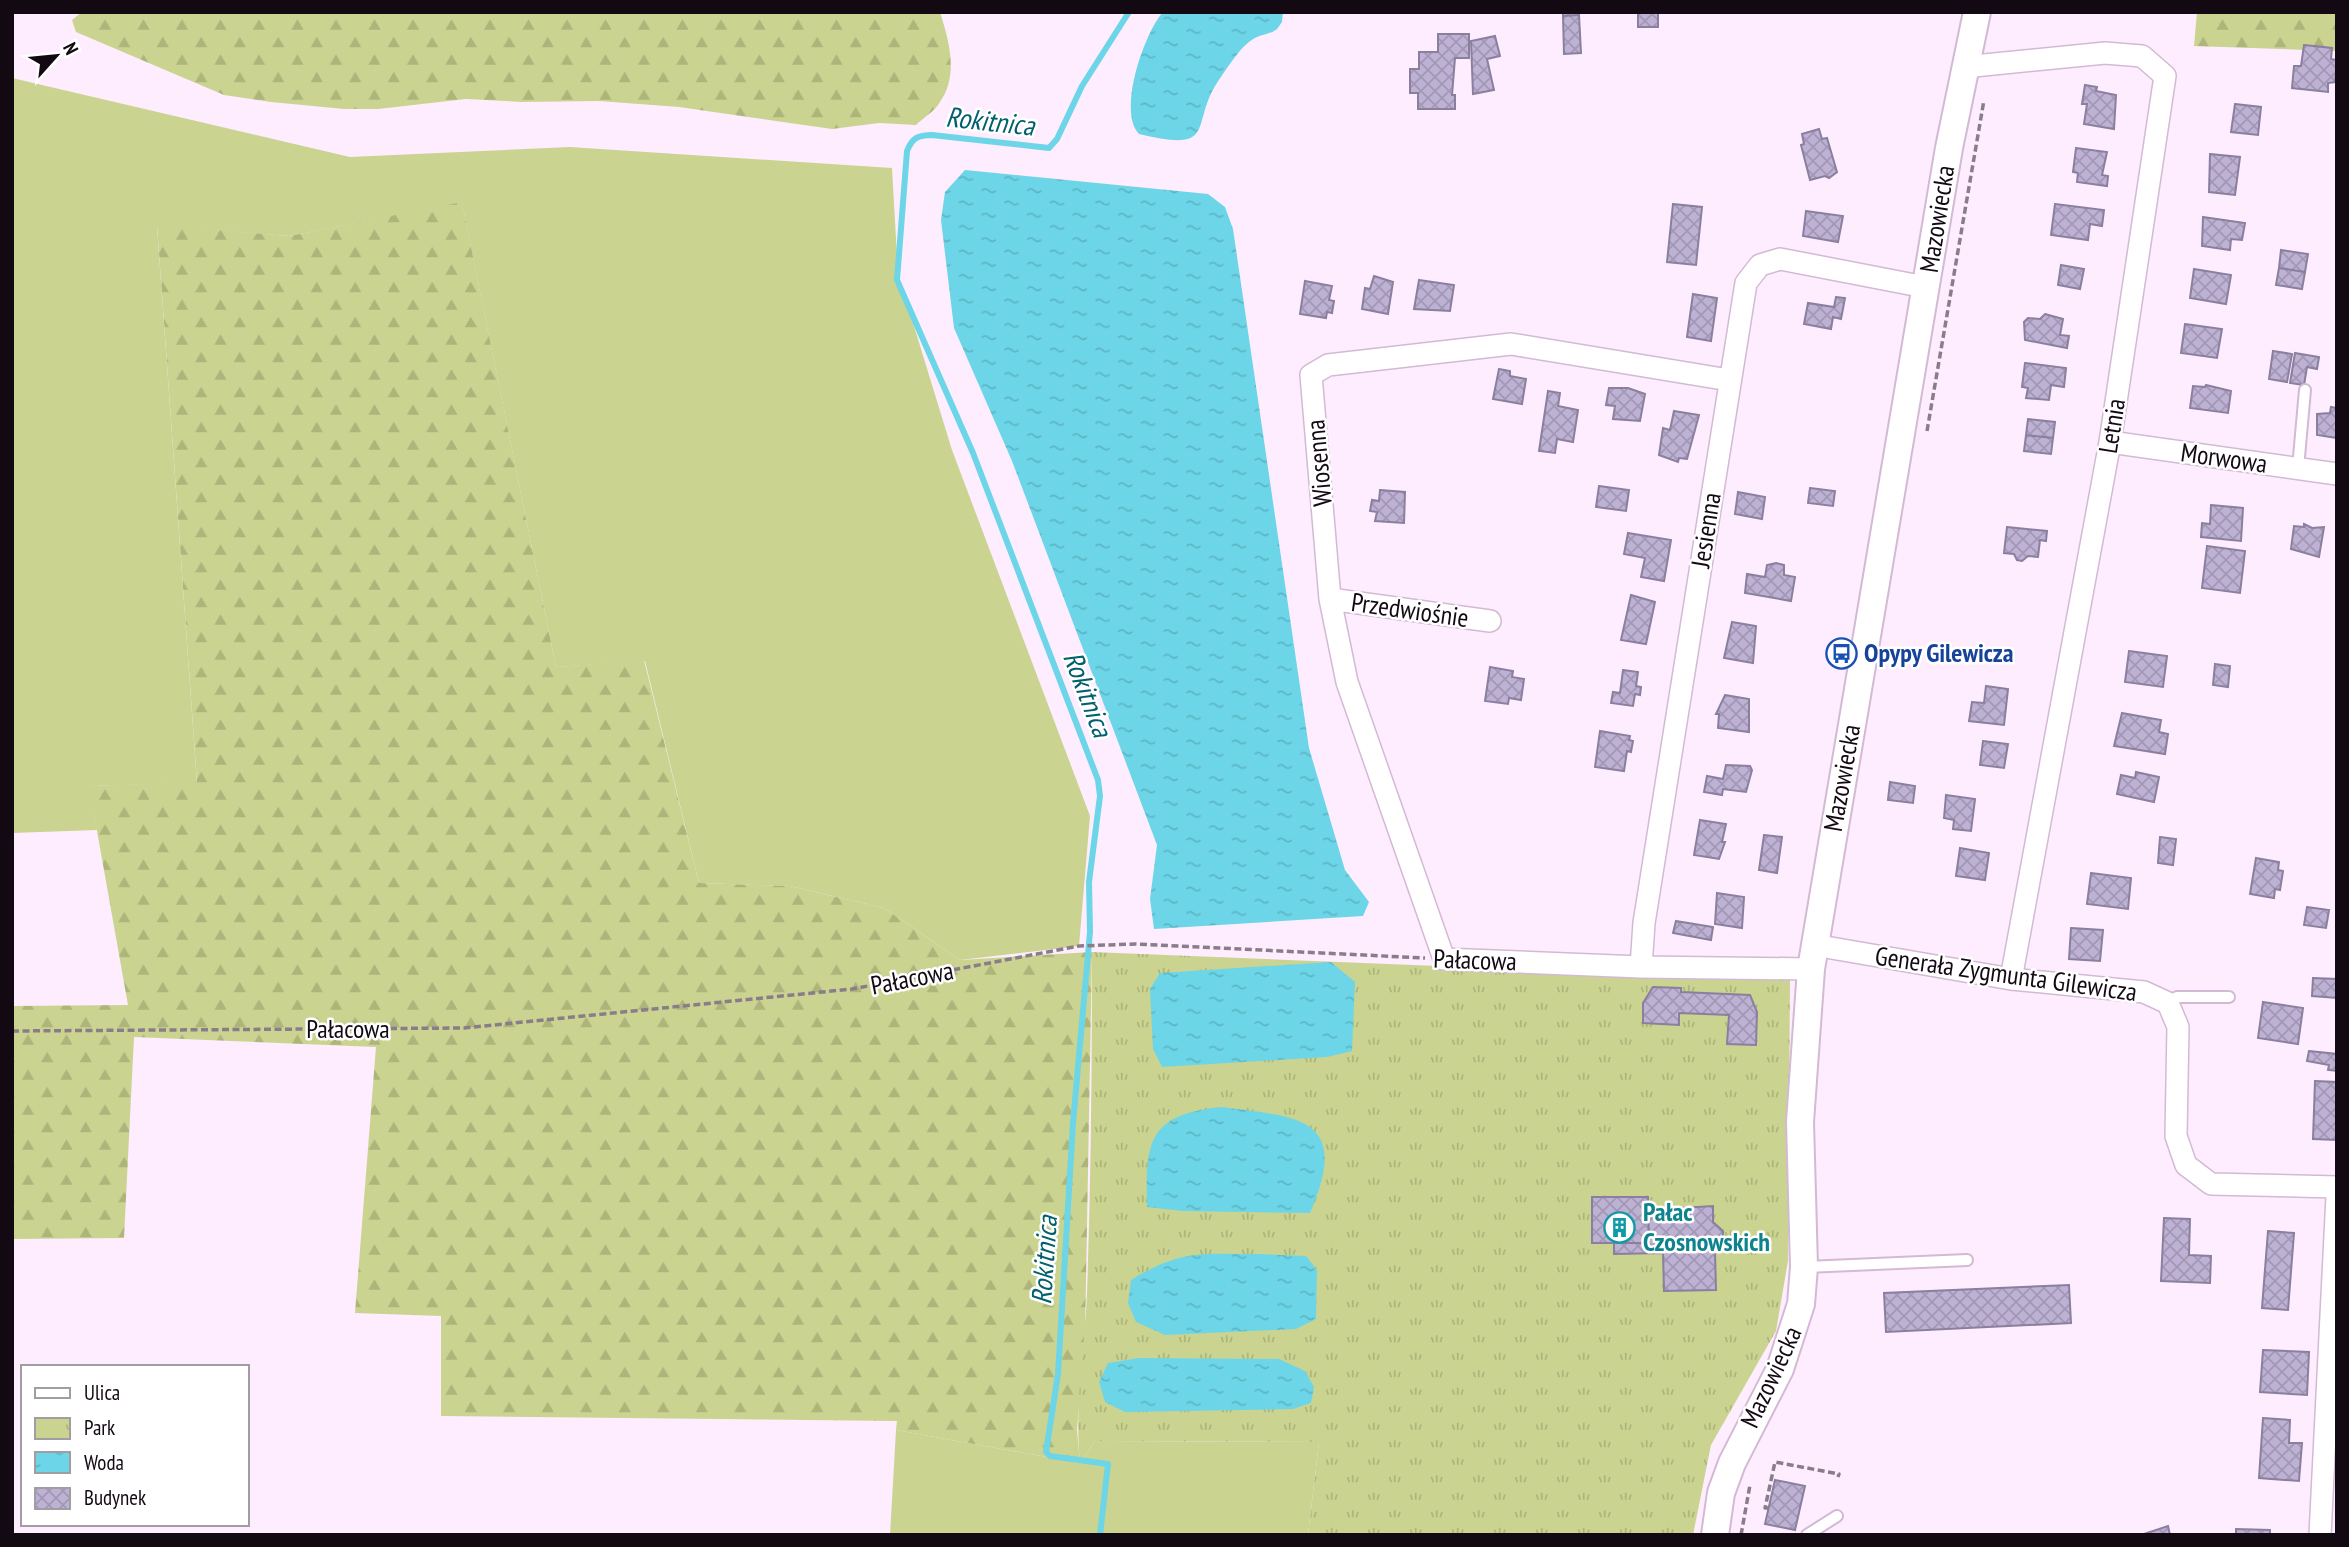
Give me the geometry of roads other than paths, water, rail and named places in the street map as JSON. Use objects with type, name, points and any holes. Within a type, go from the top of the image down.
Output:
[{"type":"street","name":"Mazowiecka","points":[[1715,1535],[1721,1493],[1732,1463],[1790,1346],[1801,1304],[1804,1267],[1800,1122],[1812,957],[1925,288],[1964,67],[1977,12]]},
{"type":"street","name":"Letnia","points":[[1964,67],[2105,53],[2142,56],[2165,76],[2110,442],[2011,979]]},
{"type":"street","name":"Jesienna","points":[[1641,967],[1644,923],[1746,284],[1760,265],[1780,259],[1925,288]]},
{"type":"street","name":"Wiosenna","points":[[1444,959],[1347,682],[1330,599],[1311,375],[1328,365],[1511,344],[1729,380]]},
{"type":"street","name":"Morwowa","points":[[2110,442],[2337,474]]},
{"type":"street","name":"Przedwiośnie","points":[[1330,599],[1490,621]]},
{"type":"street","name":"Pałacowa","points":[[1444,959],[1641,967],[1812,957]]},
{"type":"street","name":"Generała Zygmunta Gilewicza","points":[[1812,957],[2144,992],[2168,1003],[2178,1027],[2176,1136],[2186,1165],[2211,1184],[2337,1187]]},
{"type":"street","points":[[2320,1535],[2337,1196]]},
{"type":"lane","points":[[2298,468],[2305,390]]},
{"type":"lane","points":[[2168,1003],[2177,997],[2229,996]]},
{"type":"lane","points":[[1804,1267],[1967,1260]]},
{"type":"lane","points":[[1807,1535],[1837,1516]]},
{"type":"water","points":[[1163,12],[1283,12],[1282,22],[1277,29],[1252,40],[1237,54],[1211,93],[1198,130],[1192,137],[1182,140],[1139,134],[1133,123],[1132,91],[1141,54]]},
{"type":"water","points":[[965,170],[1208,194],[1225,207],[1233,229],[1309,748],[1345,870],[1369,902],[1363,916],[1154,929],[1150,899],[1157,845],[1012,461],[954,328],[941,220],[945,192]]},
{"type":"water","points":[[1331,962],[1355,982],[1352,1051],[1327,1057],[1162,1067],[1153,1049],[1150,989],[1160,973]]},
{"type":"water","points":[[1221,1107],[1294,1119],[1310,1127],[1321,1139],[1325,1157],[1321,1181],[1310,1213],[1182,1211],[1147,1207],[1150,1149],[1156,1136],[1165,1125],[1178,1117]]},
{"type":"water","points":[[1192,1255],[1306,1256],[1317,1270],[1316,1319],[1296,1329],[1165,1335],[1136,1322],[1128,1303],[1131,1280],[1164,1263]]},
{"type":"water","points":[[1139,1358],[1279,1359],[1305,1371],[1314,1387],[1311,1403],[1293,1409],[1125,1412],[1105,1402],[1099,1382],[1108,1363]]},
{"type":"waterway","name":"Rokitnica","points":[[1100,1535],[1108,1464],[1050,1456],[1046,1452],[1058,1374],[1073,1123],[1090,932],[1089,882],[1100,796],[1098,780],[973,453],[897,280],[907,151],[913,140],[932,135],[1049,148],[1057,139],[1082,86],[1129,12]]},
{"type":"place","name":"Opypy Gilewicza","points":[[1841,653]]},
{"type":"place","name":"Pałac Czosnowskich","points":[[1620,1227]]}]
